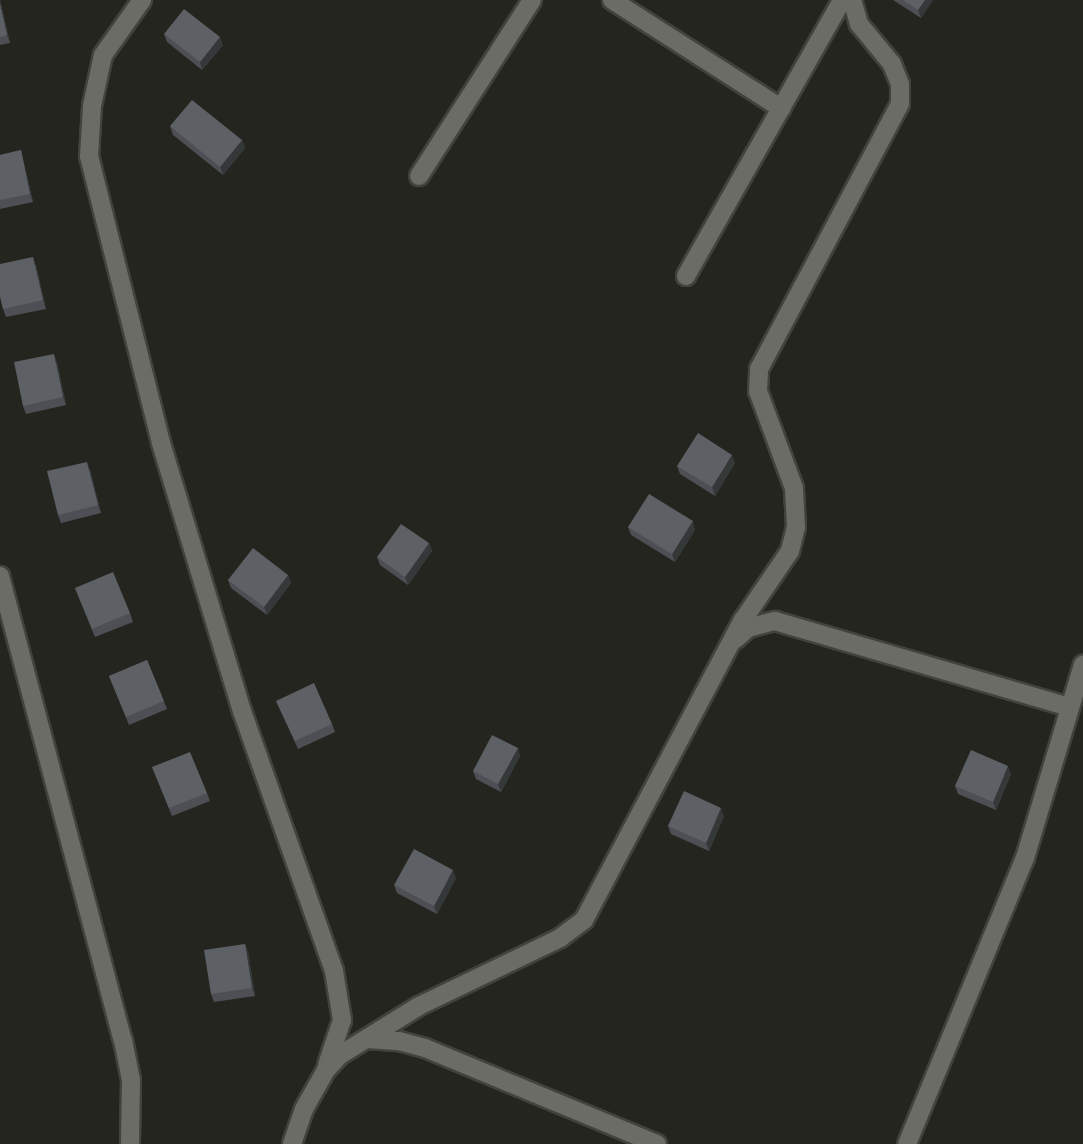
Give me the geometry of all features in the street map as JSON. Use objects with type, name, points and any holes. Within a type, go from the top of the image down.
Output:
[{"type":"street","points":[[142,0],[103,55],[92,106],[89,156],[161,443],[242,711],[334,971],[342,1020],[326,1070],[304,1109],[292,1144]]},
{"type":"street","points":[[419,176],[532,0]]},
{"type":"street","points":[[612,0],[780,108]]},
{"type":"street","points":[[686,276],[842,0]]},
{"type":"street","points":[[326,1070],[340,1055],[419,1006],[560,939],[584,920],[758,596],[780,570],[796,526],[794,488],[758,391],[759,369],[900,104],[900,84],[892,64],[859,24],[852,0]]},
{"type":"street","points":[[0,576],[123,1040],[131,1080],[130,1144]]},
{"type":"street","points":[[732,643],[748,628],[775,621],[1070,707]]},
{"type":"street","points":[[907,1144],[1025,858],[1083,664]]},
{"type":"street","points":[[367,1039],[425,1048],[657,1144]]},
{"type":"building","points":[[903,0],[925,0],[918,10]]},
{"type":"building","points":[[0,4],[7,35],[0,37]]},
{"type":"building","points":[[184,9],[220,37],[200,62],[164,34]]},
{"type":"building","points":[[192,100],[242,140],[220,167],[170,126]]},
{"type":"building","points":[[21,150],[30,194],[0,200],[0,155]]},
{"type":"building","points":[[33,257],[43,300],[3,309],[0,297],[0,264]]},
{"type":"building","points":[[54,354],[63,397],[23,406],[14,362]]},
{"type":"building","points":[[698,433],[732,455],[712,487],[677,466]]},
{"type":"building","points":[[87,462],[98,505],[58,515],[47,471]]},
{"type":"building","points":[[649,494],[693,521],[672,554],[628,527]]},
{"type":"building","points":[[401,524],[429,543],[405,577],[377,557]]},
{"type":"building","points":[[253,548],[288,575],[264,607],[228,580]]},
{"type":"building","points":[[113,572],[130,613],[92,629],[75,588]]},
{"type":"building","points":[[147,660],[164,701],[126,717],[109,676]]},
{"type":"building","points":[[314,683],[332,724],[295,741],[276,701]]},
{"type":"building","points":[[492,735],[518,748],[498,784],[473,771]]},
{"type":"building","points":[[971,750],[1008,766],[993,802],[955,786]]},
{"type":"building","points":[[190,752],[207,793],[169,808],[152,767]]},
{"type":"building","points":[[684,791],[721,808],[706,843],[668,826]]},
{"type":"building","points":[[414,849],[453,870],[434,906],[394,885]]},
{"type":"building","points":[[245,944],[252,988],[211,994],[204,950]]}]
